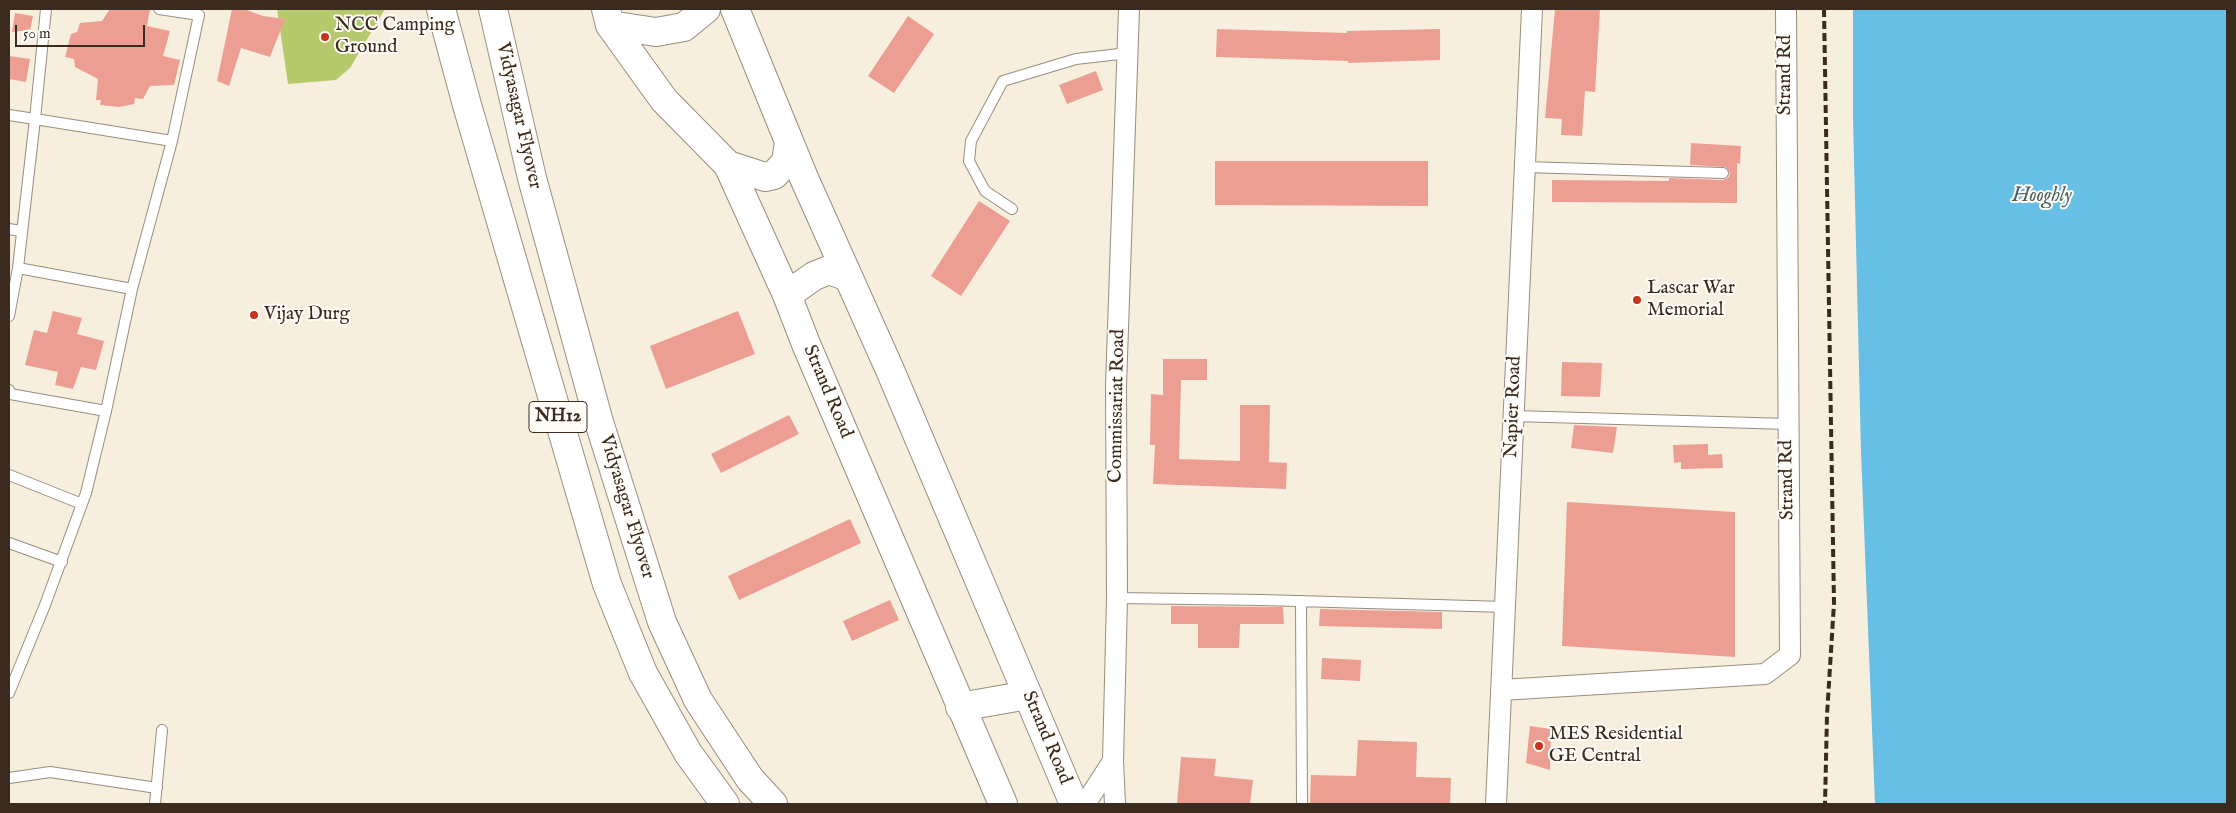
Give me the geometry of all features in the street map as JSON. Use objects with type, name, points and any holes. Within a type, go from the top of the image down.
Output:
[{"type":"main road","name":"Vidyasagar Flyover","points":[[441,9],[466,105],[607,584],[643,673],[688,753],[724,804]]},
{"type":"main road","name":"Vidyasagar Flyover","points":[[493,9],[532,178],[594,403],[662,622],[698,700],[750,779],[773,804]]},
{"type":"main road","points":[[608,17],[656,32],[684,27],[706,9]]},
{"type":"main road","name":"Strand Road","points":[[735,9],[790,142],[894,379],[1074,804]]},
{"type":"main road","name":"Strand Road","points":[[608,17],[664,100],[728,164],[787,295],[806,344],[1003,804]]},
{"type":"main road","points":[[728,164],[765,177],[774,175],[786,162],[790,142]]},
{"type":"main road","points":[[787,295],[814,276],[829,270],[848,277]]},
{"type":"main road","points":[[960,706],[1028,695]]},
{"type":"street","name":"Commissariat Road","points":[[1115,804],[1113,761],[1117,598],[1116,386],[1129,9]]},
{"type":"street","name":"Napier Road","points":[[1496,804],[1532,9]]},
{"type":"street","name":"Strand Rd","points":[[1501,690],[1765,674],[1790,655],[1786,9]]},
{"type":"street","points":[[1085,804],[1113,761]]},
{"type":"lane","points":[[9,316],[18,268],[46,9]]},
{"type":"lane","points":[[9,693],[62,562],[82,504],[106,411],[132,289],[172,141],[199,15],[159,9]]},
{"type":"lane","points":[[1012,209],[986,191],[969,161],[971,141],[1003,81],[1076,59],[1128,53]]},
{"type":"lane","points":[[9,115],[172,141]]},
{"type":"lane","points":[[1525,167],[1723,173]]},
{"type":"lane","points":[[9,230],[21,231]]},
{"type":"lane","points":[[18,268],[132,289]]},
{"type":"lane","points":[[9,390],[10,394],[106,411]]},
{"type":"lane","points":[[1514,416],[1788,424]]},
{"type":"lane","points":[[9,475],[82,504]]},
{"type":"lane","points":[[9,543],[62,562]]},
{"type":"lane","points":[[1117,598],[1506,607]]},
{"type":"lane","points":[[1301,601],[1302,804]]},
{"type":"lane","points":[[155,804],[162,730]]},
{"type":"lane","points":[[9,778],[50,772],[157,788]]},
{"type":"green space","name":"NCC Camping Ground","points":[[277,9],[385,9],[350,68],[336,80],[288,84]]},
{"type":"water","name":"Hooghly","points":[[1853,9],[2227,9],[2227,804],[1875,804],[1861,452],[1853,118]]},
{"type":"building","points":[[110,9],[150,9],[147,26],[170,31],[163,56],[180,60],[174,85],[150,86],[143,99],[135,98],[134,104],[119,107],[100,105],[101,100],[96,100],[98,79],[75,67],[74,59],[65,57],[71,34],[77,32],[80,23],[102,21]]},
{"type":"building","points":[[232,9],[244,9],[263,16],[285,19],[270,57],[241,48],[229,86],[217,81]]},
{"type":"building","points":[[1555,9],[1600,9],[1595,92],[1585,91],[1582,136],[1561,135],[1562,119],[1545,118]]},
{"type":"building","points":[[15,13],[33,16],[30,30],[12,32]]},
{"type":"building","points":[[908,16],[934,34],[894,93],[868,76]]},
{"type":"building","points":[[1217,29],[1347,33],[1347,31],[1440,29],[1440,60],[1348,63],[1348,61],[1216,57]]},
{"type":"building","points":[[9,56],[30,59],[26,82],[9,79]]},
{"type":"building","points":[[1096,71],[1103,90],[1067,104],[1059,85]]},
{"type":"building","points":[[1691,143],[1741,146],[1740,164],[1737,163],[1737,203],[1552,202],[1552,180],[1669,181],[1669,178],[1723,180],[1729,177],[1730,173],[1726,167],[1690,165]]},
{"type":"building","points":[[1215,161],[1428,161],[1428,206],[1215,205]]},
{"type":"building","points":[[979,201],[1010,221],[961,296],[931,276]]},
{"type":"building","points":[[53,311],[82,318],[77,334],[104,341],[96,370],[81,367],[73,389],[55,385],[58,372],[25,365],[34,330],[47,333]]},
{"type":"building","points":[[738,311],[755,354],[666,389],[650,346]]},
{"type":"building","points":[[1163,359],[1207,359],[1207,380],[1181,380],[1179,459],[1240,461],[1240,405],[1270,405],[1269,462],[1287,463],[1286,489],[1153,484],[1155,445],[1150,445],[1151,394],[1163,395]]},
{"type":"building","points":[[1562,362],[1602,363],[1600,397],[1561,396]]},
{"type":"building","points":[[789,415],[799,434],[721,473],[711,454]]},
{"type":"building","points":[[1574,425],[1617,427],[1613,453],[1571,448]]},
{"type":"building","points":[[1708,444],[1708,455],[1722,454],[1723,468],[1681,469],[1681,462],[1674,463],[1673,445]]},
{"type":"building","points":[[1567,502],[1735,512],[1735,657],[1562,646]]},
{"type":"building","points":[[850,519],[861,543],[739,600],[728,576]]},
{"type":"building","points":[[890,600],[899,620],[852,641],[843,621]]},
{"type":"building","points":[[1171,606],[1283,607],[1284,624],[1240,624],[1239,648],[1198,648],[1198,624],[1171,624]]},
{"type":"building","points":[[1320,609],[1442,612],[1442,629],[1319,626]]},
{"type":"building","points":[[1322,658],[1361,660],[1360,681],[1321,679]]},
{"type":"building","name":"MES Residential GE Central","points":[[1530,726],[1551,729],[1550,770],[1526,763]]},
{"type":"building","points":[[1358,740],[1417,742],[1416,777],[1451,778],[1450,804],[1310,804],[1311,775],[1356,776]]},
{"type":"building","points":[[1181,757],[1216,759],[1214,776],[1253,780],[1250,804],[1177,804]]},
{"type":"railway","points":[[1824,9],[1834,603],[1827,715],[1825,804]]},
{"type":"place","name":"NCC Camping Ground","points":[[325,37]]},
{"type":"place","name":"Lascar War Memorial","points":[[1637,300]]},
{"type":"place","name":"Vijay Durg","points":[[254,315]]},
{"type":"place","name":"MES Residential GE Central","points":[[1539,746]]}]
